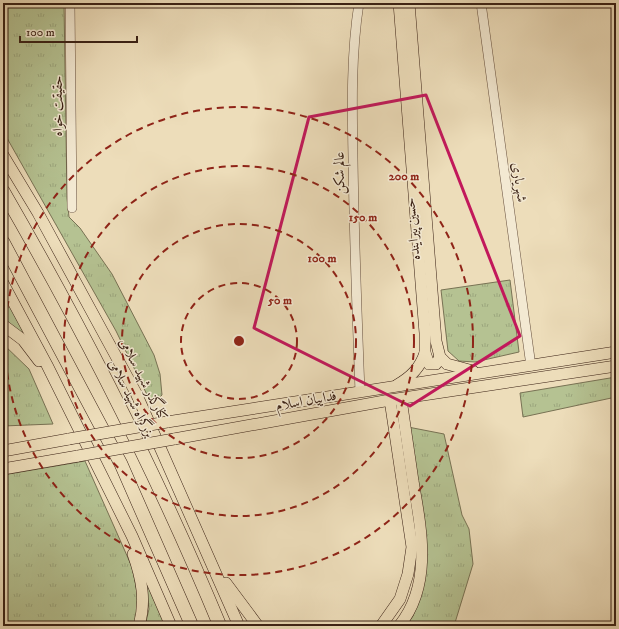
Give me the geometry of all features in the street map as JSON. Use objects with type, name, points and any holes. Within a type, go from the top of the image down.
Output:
[{"type":"highway","name":"بزرگراه شهید سلامی","points":[[3,191],[56,284],[146,460],[220,626]]},
{"type":"highway","points":[[3,242],[121,464],[192,626]]},
{"type":"main road","name":"حسین پیراینده","points":[[399,3],[425,333],[425,353]]},
{"type":"main road","name":"حسین پیراینده","points":[[409,3],[435,333],[440,357]]},
{"type":"main road","name":"کنارگذر شهید سلامی","points":[[3,155],[38,213],[136,393],[239,626]]},
{"type":"main road","points":[[3,283],[48,365],[65,403],[132,536],[171,626]]},
{"type":"main road","points":[[3,325],[19,337],[30,348],[65,403]]},
{"type":"main road","name":"فداییان اسلام","points":[[3,451],[167,422],[616,352]]},
{"type":"main road","points":[[425,353],[429,364],[436,364],[440,357],[447,364],[452,366],[463,370],[484,373]]},
{"type":"main road","points":[[394,387],[416,371],[421,364],[425,353]]},
{"type":"main road","name":"فداییان اسلام","points":[[3,469],[395,400],[616,366]]},
{"type":"main road","points":[[381,626],[400,599],[408,574],[412,546],[395,400]]},
{"type":"main road","points":[[395,400],[419,514],[422,547],[420,577],[416,592],[399,626]]},
{"type":"main road","points":[[112,498],[141,582],[144,601],[139,626]]},
{"type":"main road","points":[[215,570],[258,626]]},
{"type":"street","name":"حقیقت خواه","points":[[70,3],[72,208]]},
{"type":"street","name":"عالم شکن","points":[[359,3],[356,25],[352,98],[353,194],[360,392]]},
{"type":"street","name":"شهریاری","points":[[481,3],[531,366]]},
{"type":"highlighted area","points":[[426,95],[520,336],[410,406],[254,328],[309,117]]},
{"type":"green space","points":[[3,3],[64,3],[67,198],[69,217],[80,228],[112,274],[154,355],[160,374],[162,395],[152,405],[116,331],[3,131]]},
{"type":"green space","points":[[510,280],[519,352],[475,362],[459,361],[448,351],[441,290]]},
{"type":"green space","points":[[3,289],[29,338],[3,321]]},
{"type":"green space","points":[[3,344],[29,369],[53,424],[3,426]]},
{"type":"green space","points":[[616,377],[616,397],[523,417],[520,393]]},
{"type":"green space","points":[[408,427],[444,434],[462,515],[469,529],[473,564],[454,626],[406,626],[413,616],[423,585]]},
{"type":"green space","points":[[85,461],[132,567],[139,601],[134,626],[3,626],[3,475]]},
{"type":"green space","points":[[145,580],[150,583],[168,626],[145,626],[149,609]]}]
